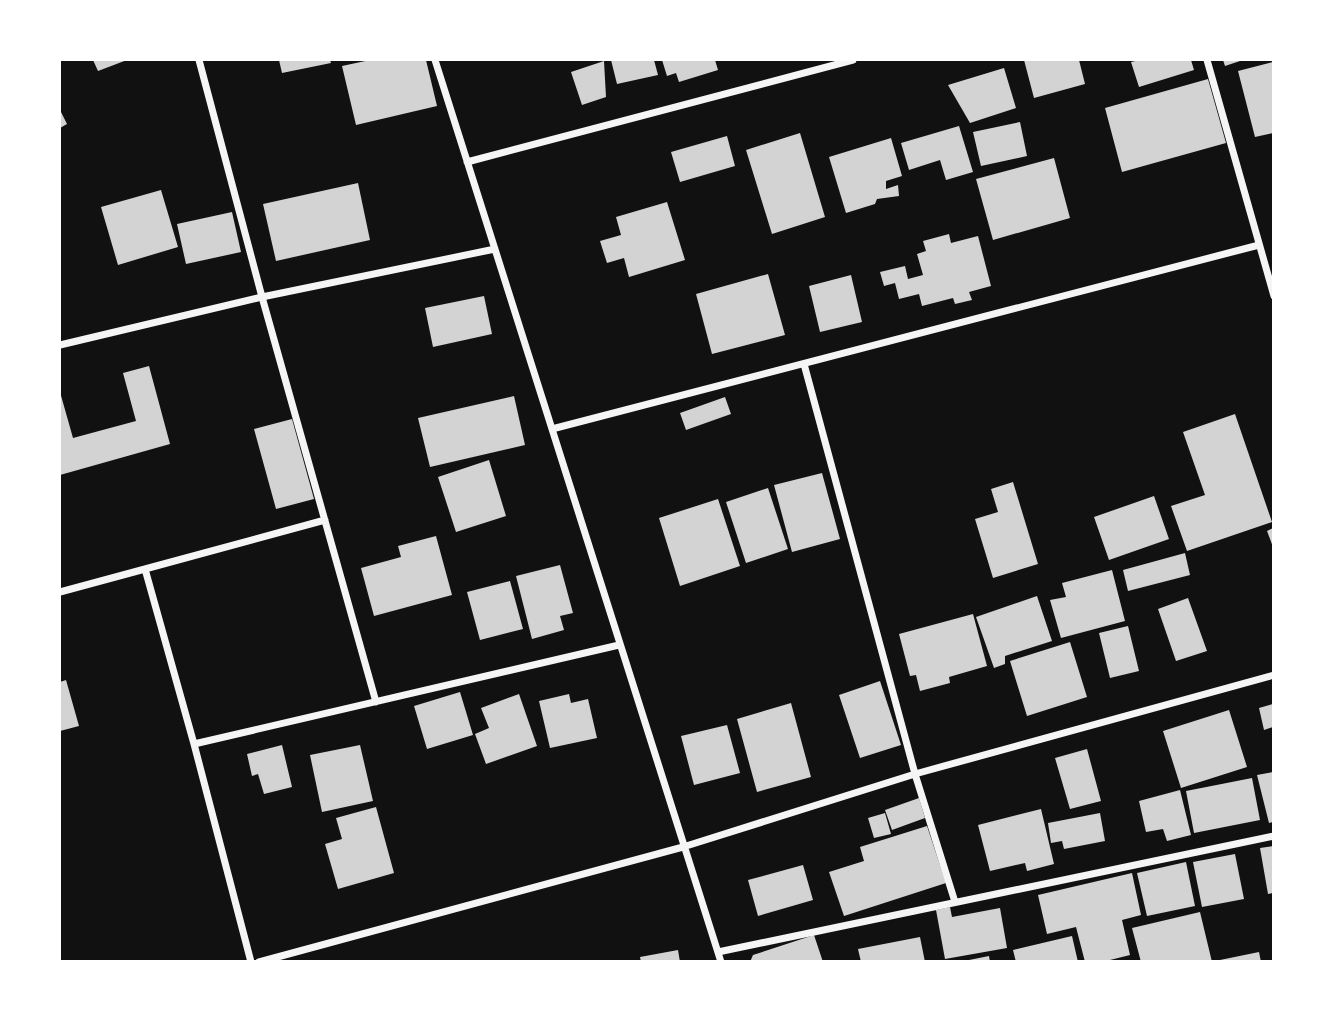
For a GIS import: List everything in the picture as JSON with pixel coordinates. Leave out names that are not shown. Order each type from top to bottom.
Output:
[{"type":"street","points":[[199,60],[376,702]]},
{"type":"street","points":[[435,60],[721,961]]},
{"type":"street","points":[[467,162],[853,60]]},
{"type":"street","points":[[1208,60],[1273,296]]},
{"type":"street","points":[[552,429],[1259,245]]},
{"type":"street","points":[[60,345],[262,296],[495,249]]},
{"type":"street","points":[[804,364],[915,774],[955,902]]},
{"type":"street","points":[[60,593],[325,520]]},
{"type":"street","points":[[145,569],[251,961]]},
{"type":"street","points":[[194,744],[619,645]]},
{"type":"street","points":[[259,961],[683,847],[915,774],[1273,675]]},
{"type":"street","points":[[718,952],[1273,836]]},
{"type":"building","points":[[93,60],[127,60],[98,71]]},
{"type":"building","points":[[279,60],[330,60],[331,63],[282,73]]},
{"type":"building","points":[[370,60],[426,60],[437,106],[356,125],[342,66]]},
{"type":"building","points":[[611,60],[654,60],[658,75],[617,84]]},
{"type":"building","points":[[662,60],[715,60],[718,70],[679,82],[676,73],[667,76]]},
{"type":"building","points":[[1024,60],[1079,60],[1085,84],[1034,98]]},
{"type":"building","points":[[1191,60],[1194,70],[1139,87],[1131,62]]},
{"type":"building","points":[[1223,60],[1243,60],[1225,66]]},
{"type":"building","points":[[604,61],[606,97],[582,105],[571,72]]},
{"type":"building","points":[[1273,62],[1273,133],[1255,137],[1238,71]]},
{"type":"building","points":[[1004,68],[1016,108],[970,123],[948,85]]},
{"type":"building","points":[[1208,79],[1226,143],[1122,172],[1105,108]]},
{"type":"building","points":[[60,110],[67,124],[60,128]]},
{"type":"building","points":[[1020,122],[1027,156],[981,166],[973,132]]},
{"type":"building","points":[[959,126],[973,172],[946,180],[940,160],[909,170],[901,143]]},
{"type":"building","points":[[800,133],[825,217],[772,234],[746,150]]},
{"type":"building","points":[[727,136],[735,166],[680,182],[671,152]]},
{"type":"building","points":[[891,138],[902,176],[886,181],[886,189],[898,185],[899,196],[877,199],[875,204],[846,213],[829,157]]},
{"type":"building","points":[[1054,158],[1070,218],[993,240],[976,179]]},
{"type":"building","points":[[358,183],[370,240],[276,261],[263,204]]},
{"type":"building","points":[[161,190],[178,247],[118,265],[101,207]]},
{"type":"building","points":[[667,202],[685,260],[629,277],[624,258],[607,263],[600,241],[621,235],[616,217]]},
{"type":"building","points":[[232,212],[241,252],[186,264],[177,224]]},
{"type":"building","points":[[949,234],[951,243],[978,236],[991,286],[969,292],[972,300],[955,304],[953,298],[922,306],[919,294],[899,299],[895,283],[884,286],[880,272],[905,266],[908,279],[923,275],[917,254],[926,251],[923,241]]},
{"type":"building","points":[[768,274],[785,335],[712,354],[696,294]]},
{"type":"building","points":[[851,275],[862,322],[820,332],[809,286]]},
{"type":"building","points":[[484,296],[492,334],[433,347],[425,308]]},
{"type":"building","points":[[149,366],[170,444],[60,475],[60,392],[73,438],[136,421],[123,373]]},
{"type":"building","points":[[514,396],[525,445],[430,467],[418,418]]},
{"type":"building","points":[[725,397],[731,414],[686,430],[680,413]]},
{"type":"building","points":[[1235,414],[1272,522],[1187,551],[1171,506],[1205,495],[1183,432]]},
{"type":"building","points":[[292,419],[314,499],[276,509],[254,429]]},
{"type":"building","points":[[489,460],[506,516],[456,532],[438,477]]},
{"type":"building","points":[[822,473],[840,539],[792,552],[774,485]]},
{"type":"building","points":[[1013,482],[1038,564],[993,578],[975,519],[998,512],[991,489]]},
{"type":"building","points":[[768,488],[788,549],[746,563],[726,502]]},
{"type":"building","points":[[1154,496],[1169,539],[1109,560],[1094,517]]},
{"type":"building","points":[[718,499],[740,566],[680,586],[659,518]]},
{"type":"building","points":[[1273,528],[1273,547],[1267,531]]},
{"type":"building","points":[[436,536],[452,595],[374,616],[361,568],[401,557],[398,546]]},
{"type":"building","points":[[1185,553],[1190,575],[1128,591],[1123,570]]},
{"type":"building","points":[[560,565],[573,613],[560,616],[564,630],[532,639],[516,576]]},
{"type":"building","points":[[1112,570],[1125,621],[1061,638],[1050,600],[1066,597],[1062,583]]},
{"type":"building","points":[[510,581],[523,629],[480,640],[467,592]]},
{"type":"building","points":[[1037,596],[1052,641],[1005,656],[1005,664],[994,668],[976,617]]},
{"type":"building","points":[[1188,598],[1207,651],[1176,661],[1158,609]]},
{"type":"building","points":[[973,614],[987,666],[949,677],[950,683],[920,691],[916,675],[910,676],[899,634]]},
{"type":"building","points":[[1128,626],[1139,671],[1110,678],[1099,633]]},
{"type":"building","points":[[1070,642],[1087,697],[1027,716],[1010,661]]},
{"type":"building","points":[[66,680],[79,726],[60,731],[60,682]]},
{"type":"building","points":[[880,681],[901,745],[860,758],[839,695]]},
{"type":"building","points":[[460,692],[473,735],[427,749],[414,706]]},
{"type":"building","points":[[519,694],[537,746],[486,764],[475,734],[489,728],[481,708]]},
{"type":"building","points":[[569,694],[571,703],[588,699],[597,738],[550,748],[539,701]]},
{"type":"building","points":[[791,703],[811,777],[757,792],[737,719]]},
{"type":"building","points":[[1273,704],[1273,727],[1264,730],[1259,708]]},
{"type":"building","points":[[1229,710],[1247,767],[1181,788],[1163,731]]},
{"type":"building","points":[[727,725],[740,773],[694,785],[681,736]]},
{"type":"building","points":[[282,745],[292,787],[264,794],[258,774],[252,776],[247,754]]},
{"type":"building","points":[[360,745],[373,801],[322,812],[310,755]]},
{"type":"building","points":[[1087,749],[1101,801],[1070,809],[1055,758]]},
{"type":"building","points":[[1273,772],[1273,822],[1269,823],[1257,775]]},
{"type":"building","points":[[1252,778],[1260,820],[1194,833],[1186,791]]},
{"type":"building","points":[[1180,790],[1191,835],[1167,841],[1163,829],[1146,832],[1139,801]]},
{"type":"building","points":[[919,798],[925,818],[892,830],[885,810]]},
{"type":"building","points":[[376,807],[394,873],[338,889],[325,844],[342,839],[336,818]]},
{"type":"building","points":[[1041,809],[1054,864],[1027,871],[1025,863],[990,871],[978,825]]},
{"type":"building","points":[[885,813],[891,834],[874,838],[868,818]]},
{"type":"building","points":[[1100,813],[1105,841],[1064,849],[1062,841],[1051,843],[1048,823]]},
{"type":"building","points":[[927,826],[946,883],[844,916],[829,872],[864,861],[860,847]]},
{"type":"building","points":[[1273,846],[1273,893],[1268,894],[1260,848]]},
{"type":"building","points":[[1235,854],[1244,899],[1202,907],[1193,862]]},
{"type":"building","points":[[1186,862],[1195,906],[1147,916],[1137,873]]},
{"type":"building","points":[[803,865],[813,900],[758,916],[748,880]]},
{"type":"building","points":[[1132,873],[1141,915],[1122,920],[1130,955],[1102,962],[1085,962],[1076,927],[1047,934],[1038,895]]},
{"type":"building","points":[[950,907],[952,917],[1000,908],[1007,948],[945,959],[936,910]]},
{"type":"building","points":[[1200,912],[1212,962],[1141,962],[1132,928]]},
{"type":"building","points":[[814,935],[823,962],[750,962],[753,955]]},
{"type":"building","points":[[1072,936],[1078,962],[1016,962],[1013,950]]},
{"type":"building","points":[[920,937],[925,962],[861,962],[858,949]]},
{"type":"building","points":[[678,950],[680,962],[641,962],[640,957]]},
{"type":"building","points":[[1259,952],[1261,962],[1220,960]]},
{"type":"building","points":[[989,956],[990,962],[969,962],[969,960]]}]
